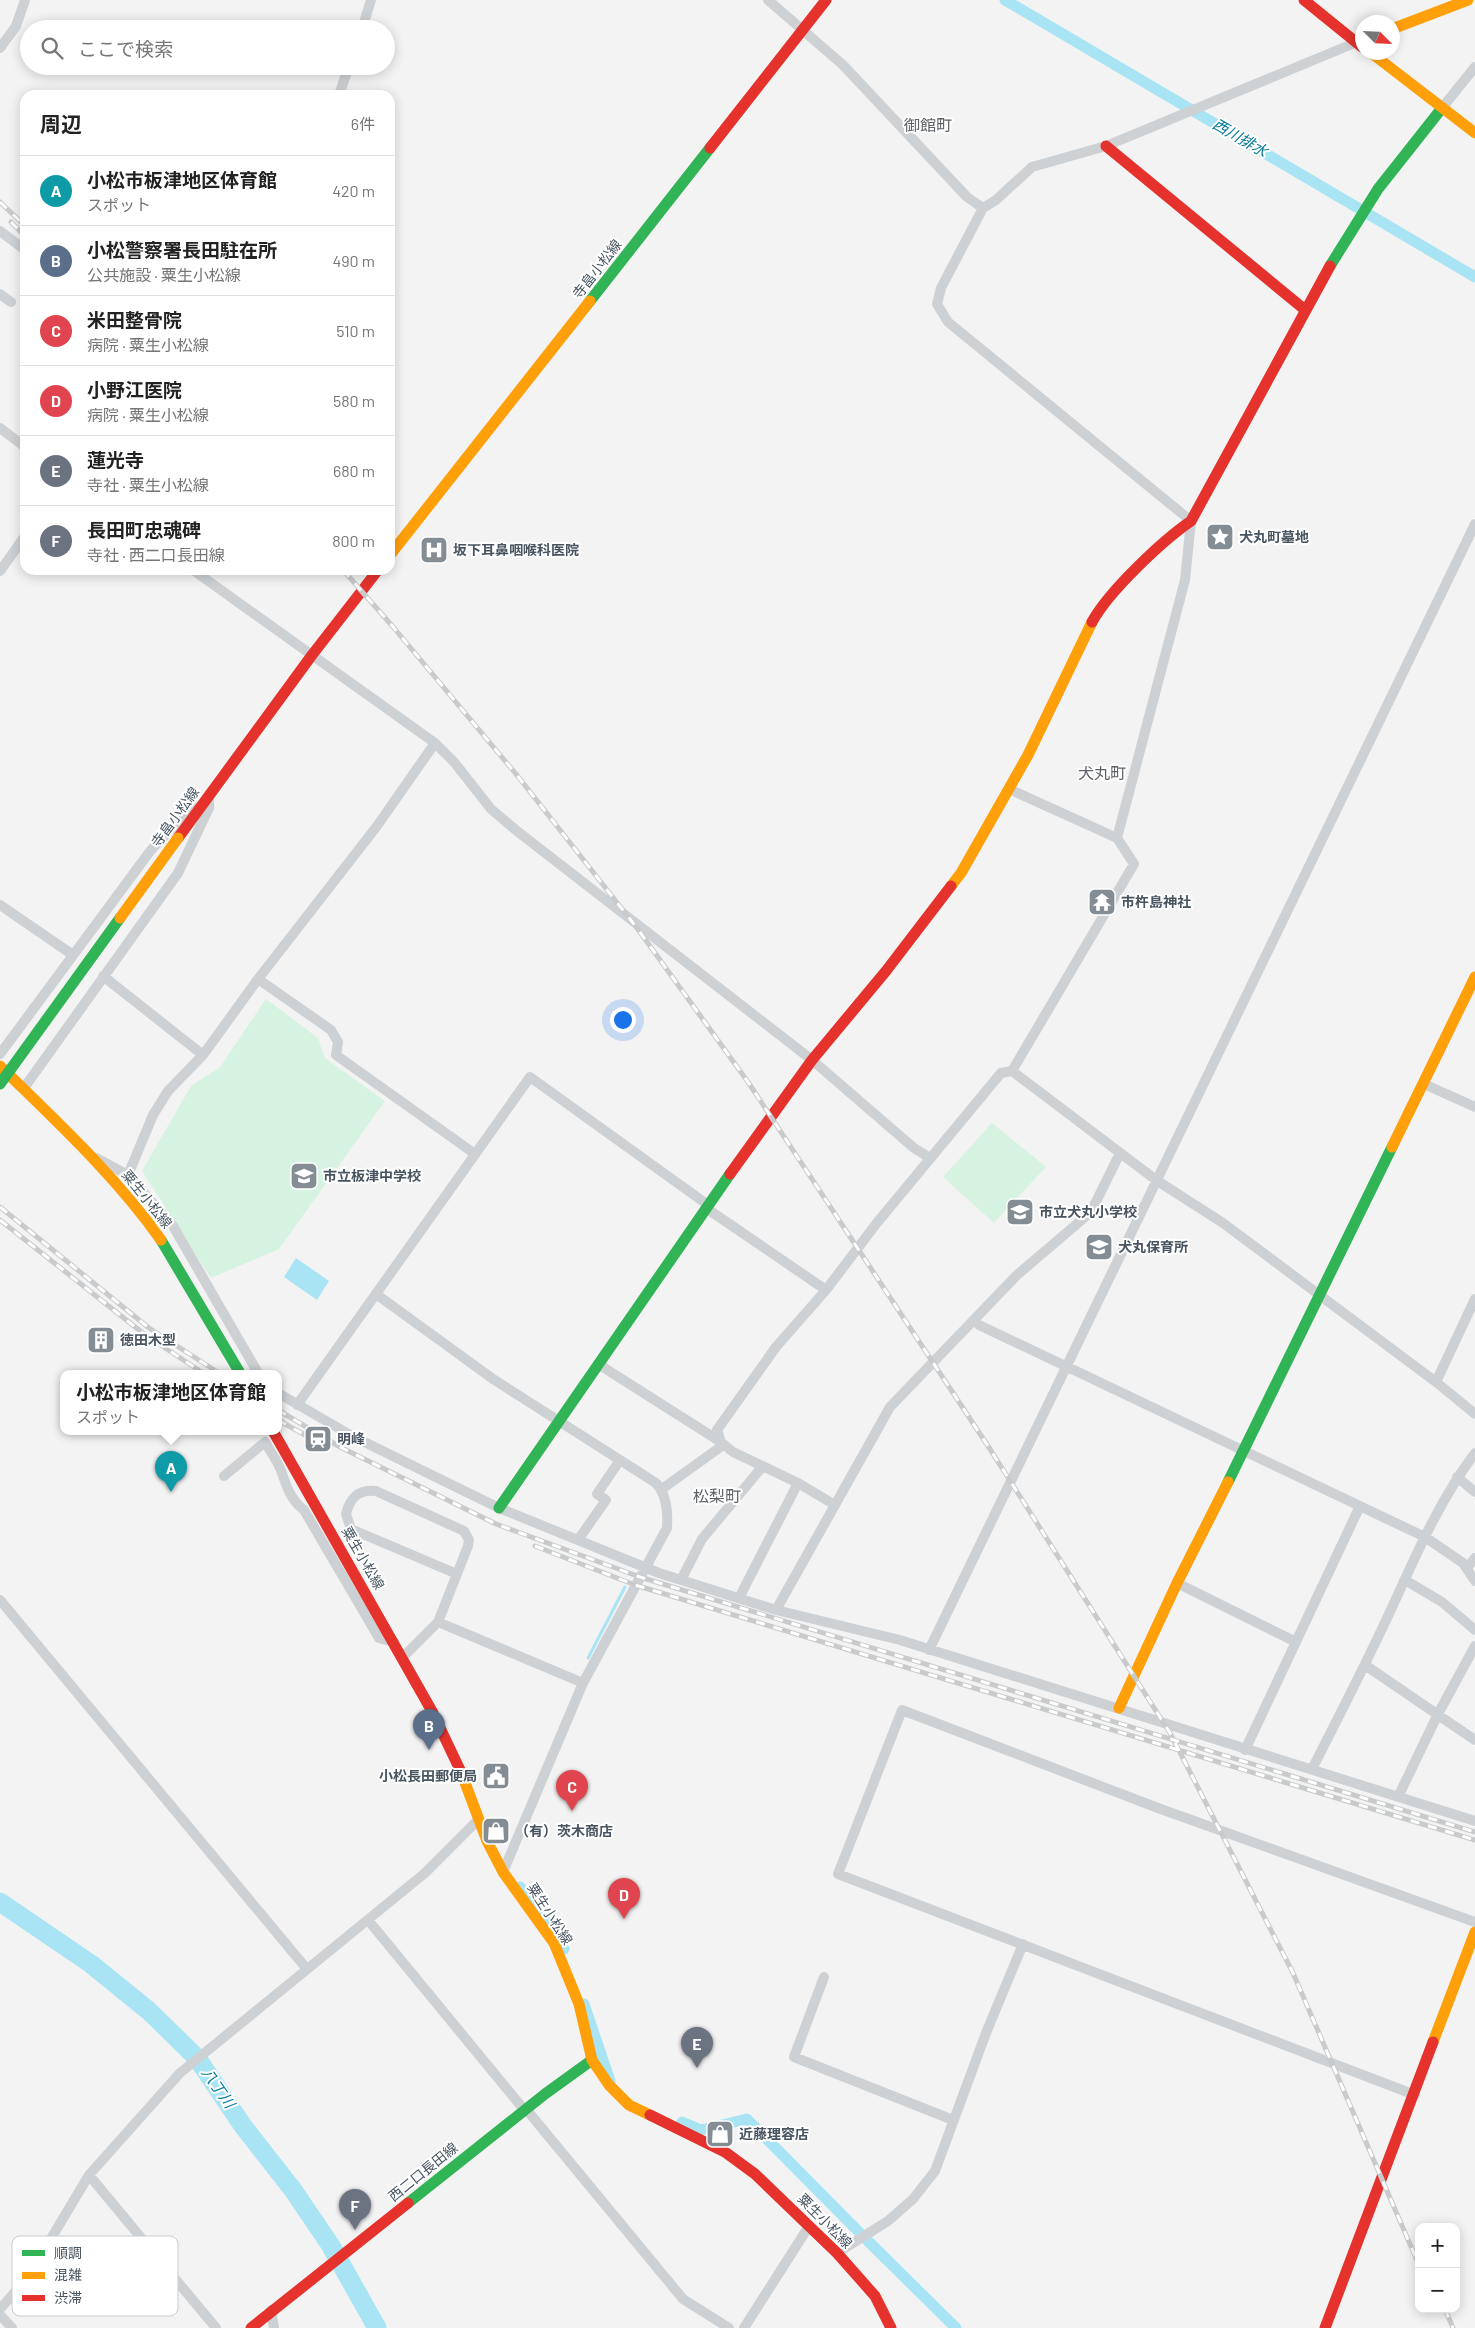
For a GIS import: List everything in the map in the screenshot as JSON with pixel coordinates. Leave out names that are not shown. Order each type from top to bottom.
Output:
[{"type":"main road","name":"寺畠小松線","points":[[395,549],[660,214],[826,0]]},
{"type":"main road","points":[[1304,0],[1355,38]]},
{"type":"main road","points":[[1400,26],[1468,0]]},
{"type":"main road","points":[[1380,60],[1475,133]]},
{"type":"main road","points":[[499,1508],[707,1206],[812,1060],[886,971],[961,873],[1028,755],[1077,650],[1101,606],[1172,534],[1191,521],[1195,510],[1304,309],[1337,253],[1378,189],[1442,108]]},
{"type":"main road","points":[[1106,146],[1304,309]]},
{"type":"main road","name":"寺畠小松線","points":[[0,1084],[312,655],[374,575]]},
{"type":"main road","points":[[1119,1708],[1177,1583],[1245,1450],[1318,1296],[1475,977]]},
{"type":"main road","name":"粟生小松線","points":[[0,1066],[90,1155],[144,1216],[163,1243],[238,1370]]},
{"type":"main road","name":"粟生小松線","points":[[275,1435],[394,1642],[458,1764],[487,1841],[503,1872],[554,1943],[579,2004],[592,2060],[609,2085],[628,2105],[692,2134],[725,2152],[755,2174],[836,2253],[875,2296],[892,2328]]},
{"type":"main road","points":[[1325,2328],[1415,2095],[1475,1932]]},
{"type":"main road","name":"西二口長田線","points":[[251,2328],[271,2310],[526,2109],[592,2060]]},
{"type":"street","points":[[0,48],[16,26],[25,0]]},
{"type":"street","points":[[365,20],[372,0]]},
{"type":"street","points":[[768,0],[843,65],[967,197],[983,208]]},
{"type":"street","points":[[1117,838],[1185,580],[1191,521],[948,322],[937,304],[941,288],[983,208],[996,200],[1032,167],[1106,146],[1355,45]]},
{"type":"street","points":[[1442,108],[1475,67]]},
{"type":"street","points":[[341,90],[346,75]]},
{"type":"street","points":[[0,231],[20,246]]},
{"type":"street","points":[[0,294],[10,302]]},
{"type":"street","points":[[0,428],[20,443]]},
{"type":"street","points":[[929,1650],[1475,524]]},
{"type":"street","points":[[0,571],[20,543]]},
{"type":"street","points":[[200,575],[436,743],[454,762],[491,809],[517,831],[812,1060],[914,1148],[930,1158]]},
{"type":"street","points":[[128,1175],[153,1115],[168,1091],[203,1055],[258,979],[377,826],[436,743]]},
{"type":"street","points":[[1009,790],[1117,838],[1134,864],[1012,1071]]},
{"type":"street","points":[[0,1054],[151,850],[201,799],[210,795],[209,808],[178,873],[24,1088]]},
{"type":"street","points":[[0,905],[73,955]]},
{"type":"street","points":[[104,976],[203,1055]]},
{"type":"street","points":[[258,979],[331,1030],[338,1042],[336,1055],[475,1154]]},
{"type":"street","points":[[662,1489],[719,1448],[721,1442],[717,1430],[776,1347],[826,1290],[930,1158],[1001,1073],[1012,1071],[1156,1180],[1224,1223],[1318,1296],[1436,1382],[1475,1414]]},
{"type":"street","points":[[297,1405],[530,1077],[826,1290]]},
{"type":"street","points":[[1424,1084],[1475,1107]]},
{"type":"street","points":[[776,1610],[890,1407],[1017,1275],[1091,1212],[1120,1153]]},
{"type":"street","points":[[90,1155],[128,1175],[173,1226],[256,1370]]},
{"type":"street","points":[[376,1294],[493,1379],[662,1489],[668,1512],[667,1528],[583,1683],[503,1872]]},
{"type":"street","points":[[1436,1382],[1475,1299]]},
{"type":"street","points":[[979,1325],[1065,1368],[1245,1450],[1425,1537],[1463,1563],[1475,1581]]},
{"type":"street","points":[[598,1364],[721,1442],[732,1452],[798,1483],[835,1505]]},
{"type":"street","points":[[282,1396],[352,1436],[499,1508],[681,1580],[776,1610],[900,1640],[1475,1821]]},
{"type":"street","points":[[224,1476],[265,1442],[295,1503],[304,1510],[379,1638],[394,1642]]},
{"type":"street","points":[[1312,1769],[1365,1664],[1425,1537],[1457,1478],[1475,1453]]},
{"type":"street","points":[[578,1540],[606,1500],[597,1494],[620,1460]]},
{"type":"street","points":[[681,1580],[702,1539],[763,1466]]},
{"type":"street","points":[[1457,1478],[1475,1492]]},
{"type":"street","points":[[739,1598],[798,1483]]},
{"type":"street","points":[[402,1657],[438,1622],[457,1574],[468,1546],[468,1540],[464,1531],[376,1491],[360,1492],[353,1497],[346,1514],[351,1529],[457,1574]]},
{"type":"street","points":[[1245,1750],[1360,1506]]},
{"type":"street","points":[[1467,1568],[1475,1558]]},
{"type":"street","points":[[1405,1580],[1442,1602],[1475,1630]]},
{"type":"street","points":[[1177,1583],[1296,1642]]},
{"type":"street","points":[[0,1600],[306,1968]]},
{"type":"street","points":[[438,1622],[583,1683]]},
{"type":"street","points":[[1398,1797],[1438,1714],[1475,1646]]},
{"type":"street","points":[[1365,1664],[1475,1740]]},
{"type":"street","points":[[1415,2095],[838,1874],[902,1710],[1158,1808],[1475,1922]]},
{"type":"street","points":[[53,2236],[89,2175],[180,2073],[306,1968],[425,1873],[479,1819]]},
{"type":"street","points":[[368,1920],[684,2300],[729,2328]]},
{"type":"street","points":[[836,2253],[888,2222],[913,2199],[935,2171],[953,2120],[1023,1944]]},
{"type":"street","points":[[824,1977],[794,2057],[953,2120]]},
{"type":"street","points":[[89,2175],[140,2236]]},
{"type":"street","points":[[744,2328],[809,2226]]},
{"type":"street","points":[[178,2282],[216,2328]]},
{"type":"street","points":[[0,2309],[12,2295]]},
{"type":"street","points":[[271,2310],[274,2328]]},
{"type":"street","points":[[0,2315],[12,2328]]},
{"type":"green space","points":[[266,999],[318,1038],[325,1058],[385,1101],[279,1249],[211,1278],[142,1171],[191,1086],[220,1067]]},
{"type":"green space","points":[[992,1123],[1046,1167],[994,1223],[943,1177]]},
{"type":"water","points":[[296,1258],[329,1281],[317,1300],[284,1277]]},
{"type":"waterway","name":"西川排水","points":[[1005,0],[1475,277]]},
{"type":"waterway","points":[[588,1658],[625,1587]]},
{"type":"waterway","points":[[520,1887],[548,1918],[564,1949]]},
{"type":"waterway","name":"八丁川","points":[[0,1902],[91,1964],[149,2011],[197,2058],[243,2126],[293,2190],[331,2246],[377,2328]]},
{"type":"waterway","points":[[584,2004],[610,2081]]},
{"type":"waterway","points":[[682,2122],[701,2130],[747,2119],[860,2233]]},
{"type":"waterway","points":[[867,2240],[956,2328]]},
{"type":"railway","points":[[0,202],[20,221]]},
{"type":"railway","points":[[11,222],[20,231]]},
{"type":"railway","points":[[347,575],[516,774],[637,928],[748,1082],[988,1446],[1170,1733],[1293,1973],[1415,2256]]},
{"type":"railway","points":[[0,1207],[149,1328],[214,1370]]},
{"type":"railway","points":[[0,1220],[144,1334],[198,1370]]},
{"type":"railway","points":[[282,1412],[340,1447],[496,1524],[640,1577],[1475,1832]]},
{"type":"railway","points":[[282,1422],[314,1440]]},
{"type":"railway","points":[[535,1546],[635,1585],[1475,1840]]},
{"type":"railway","points":[[1447,2313],[1453,2328]]},
{"type":"traffic: fast","points":[[1330,266],[1378,189],[1442,108]]},
{"type":"traffic: fast","points":[[590,301],[710,148]]},
{"type":"traffic: fast","points":[[0,1084],[120,918]]},
{"type":"traffic: fast","points":[[1228,1482],[1392,1147]]},
{"type":"traffic: fast","points":[[499,1508],[730,1174]]},
{"type":"traffic: fast","points":[[161,1240],[238,1370]]},
{"type":"traffic: fast","points":[[408,2203],[545,2094],[592,2060]]},
{"type":"traffic: slow","points":[[1400,26],[1468,0]]},
{"type":"traffic: slow","points":[[1380,60],[1475,133]]},
{"type":"traffic: slow","points":[[395,549],[590,301]]},
{"type":"traffic: slow","points":[[951,886],[961,873],[1028,755],[1092,622]]},
{"type":"traffic: slow","points":[[120,918],[178,838]]},
{"type":"traffic: slow","points":[[1392,1147],[1475,977]]},
{"type":"traffic: slow","points":[[0,1066],[105,1171],[161,1240]]},
{"type":"traffic: slow","points":[[1119,1708],[1177,1583],[1228,1482]]},
{"type":"traffic: slow","points":[[461,1772],[487,1841],[503,1872],[554,1943],[579,2004],[592,2060],[609,2085],[629,2105],[650,2115]]},
{"type":"traffic: slow","points":[[1433,2042],[1475,1932]]},
{"type":"traffic: jam","points":[[710,148],[826,0]]},
{"type":"traffic: jam","points":[[1304,0],[1355,41]]},
{"type":"traffic: jam","points":[[1106,146],[1304,309]]},
{"type":"traffic: jam","points":[[1092,622],[1111,596],[1137,567],[1191,521],[1330,266]]},
{"type":"traffic: jam","points":[[178,838],[312,655],[374,575]]},
{"type":"traffic: jam","points":[[730,1174],[812,1060],[886,971],[951,886]]},
{"type":"traffic: jam","points":[[275,1435],[433,1713],[461,1772]]},
{"type":"traffic: jam","points":[[1325,2328],[1433,2042]]},
{"type":"traffic: jam","points":[[650,2115],[725,2152],[755,2174],[837,2253],[875,2296],[891,2328]]},
{"type":"traffic: jam","points":[[251,2328],[408,2203]]},
{"type":"place","name":"犬丸町墓地","points":[[1220,537]]},
{"type":"place","name":"坂下耳鼻咽喉科医院","points":[[434,550]]},
{"type":"place","name":"市杵島神社","points":[[1102,902]]},
{"type":"place","name":"市立板津中学校","points":[[304,1176]]},
{"type":"place","name":"市立犬丸小学校","points":[[1020,1212]]},
{"type":"place","name":"犬丸保育所","points":[[1099,1247]]},
{"type":"place","name":"徳田木型","points":[[101,1340]]},
{"type":"place","name":"明峰","points":[[318,1439]]},
{"type":"place","name":"小松市板津地区体育館","points":[[171,1492]]},
{"type":"place","name":"小松警察署長田駐在所","points":[[429,1750]]},
{"type":"place","name":"小松長田郵便局","points":[[496,1776]]},
{"type":"place","name":"米田整骨院","points":[[572,1811]]},
{"type":"place","name":"（有）茨木商店","points":[[496,1831]]},
{"type":"place","name":"小野江医院","points":[[624,1919]]},
{"type":"place","name":"蓮光寺","points":[[697,2068]]},
{"type":"place","name":"近藤理容店","points":[[720,2134]]},
{"type":"place","name":"長田町忠魂碑","points":[[355,2230]]},
{"type":"district","name":"御館町","points":[[928,125]]},
{"type":"district","name":"犬丸町","points":[[1102,773]]},
{"type":"district","name":"松梨町","points":[[717,1496]]}]
